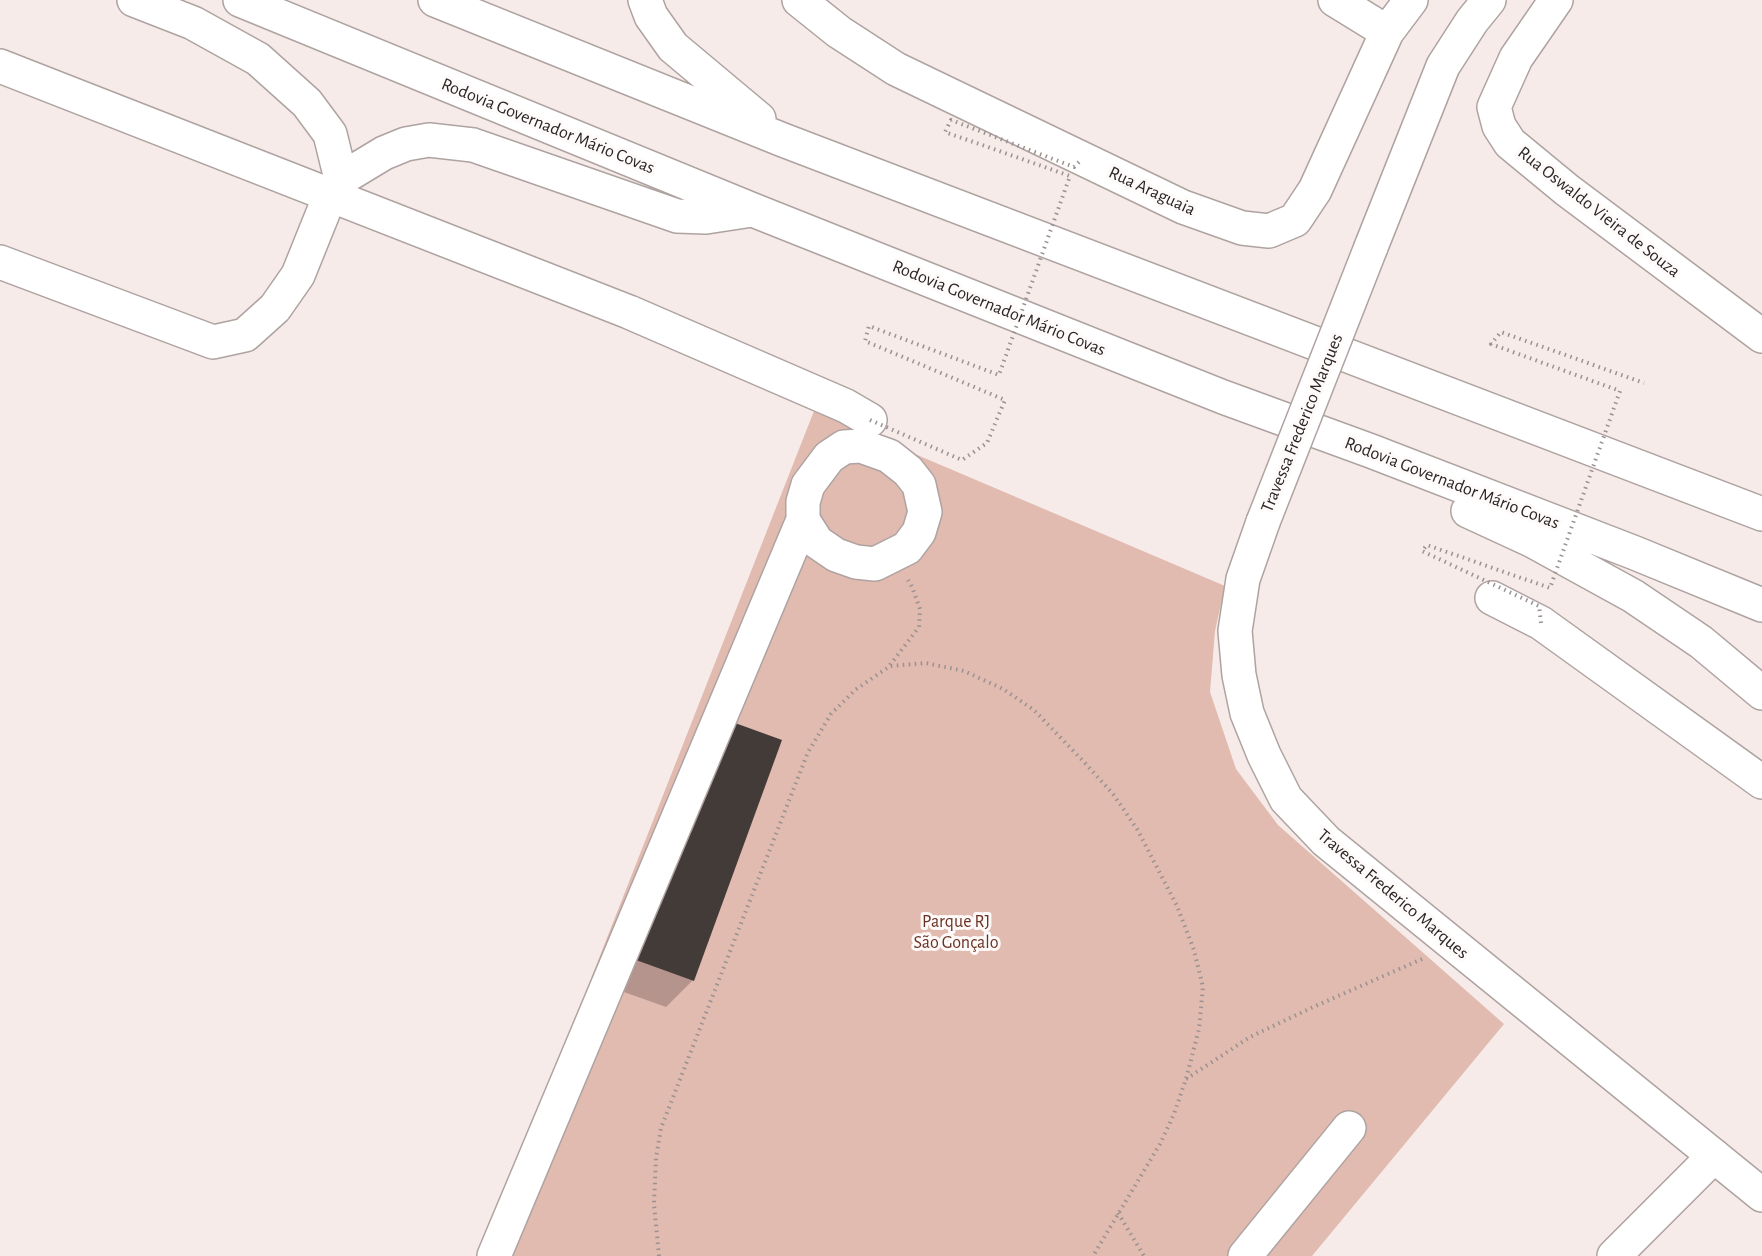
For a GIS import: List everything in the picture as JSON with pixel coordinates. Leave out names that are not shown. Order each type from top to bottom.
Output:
[{"type":"main road","points":[[134,0],[193,23],[258,58],[308,103],[330,134],[337,187]]},
{"type":"main road","name":"Rodovia Governador Mário Covas","points":[[240,0],[753,210],[1222,397],[1371,451],[1635,553],[1762,606]]},
{"type":"main road","points":[[435,0],[783,140],[1762,514]]},
{"type":"main road","points":[[645,0],[651,16],[672,47],[783,140]]},
{"type":"main road","name":"Rua Araguaia","points":[[799,0],[839,32],[896,69],[1183,207],[1242,228],[1269,231],[1295,220],[1315,190],[1387,32],[1411,0]]},
{"type":"main road","points":[[1335,0],[1387,32]]},
{"type":"main road","name":"Travessa Frederico Marques","points":[[1489,0],[1472,21],[1443,66],[1242,579],[1235,631],[1239,675],[1247,713],[1286,800],[1326,841],[1762,1195]]},
{"type":"main road","name":"Rua Oswaldo Vieira de Souza","points":[[1556,0],[1516,58],[1494,106],[1499,126],[1510,143],[1567,190],[1762,336]]},
{"type":"main road","points":[[0,66],[337,187],[858,413],[808,485],[803,502],[803,520],[494,1256]]},
{"type":"main road","points":[[0,262],[213,342],[246,335],[275,308],[298,275],[324,208],[337,187],[384,153],[406,144],[429,140],[473,145],[677,216],[706,217],[753,210]]},
{"type":"main road","points":[[803,520],[818,542],[836,555],[856,562],[875,564],[907,548],[919,532],[925,512],[919,485],[908,471],[889,456],[861,446],[844,447],[829,457]]},
{"type":"main road","points":[[1371,451],[1398,477],[1533,541],[1633,596],[1701,642],[1762,693]]},
{"type":"main road","points":[[1492,598],[1542,623],[1762,782]]},
{"type":"main road","points":[[1245,1256],[1349,1128]]},
{"type":"main road","points":[[1614,1256],[1714,1156]]},
{"type":"path","points":[[858,413],[963,460],[987,443],[1005,400],[865,341],[869,326],[999,375],[1071,176],[945,132],[951,120],[1074,167],[1083,159]]},
{"type":"path","points":[[1542,623],[1539,606],[1422,551],[1427,545],[1550,588],[1620,391],[1491,344],[1501,332],[1644,382]]},
{"type":"path","points":[[659,1256],[654,1204],[656,1158],[661,1128],[808,752],[831,714],[855,690],[890,666],[919,627],[920,609],[912,587],[891,557]]},
{"type":"path","points":[[890,666],[926,663],[964,671],[1003,689],[1034,710],[1113,794],[1137,829],[1177,906],[1194,950],[1203,987],[1199,1029],[1186,1079],[1174,1114],[1160,1144],[1093,1256]]},
{"type":"path","points":[[1186,1079],[1250,1037],[1454,945]]},
{"type":"path","points":[[1119,1213],[1144,1256]]},
{"type":"green space","name":"Parque RJ São Gonçalo","points":[[814,411],[1225,586],[1215,631],[1210,692],[1236,769],[1278,825],[1504,1024],[1312,1256],[482,1256]]},
{"type":"building","points":[[724,719],[782,740],[694,981],[636,960]]}]
